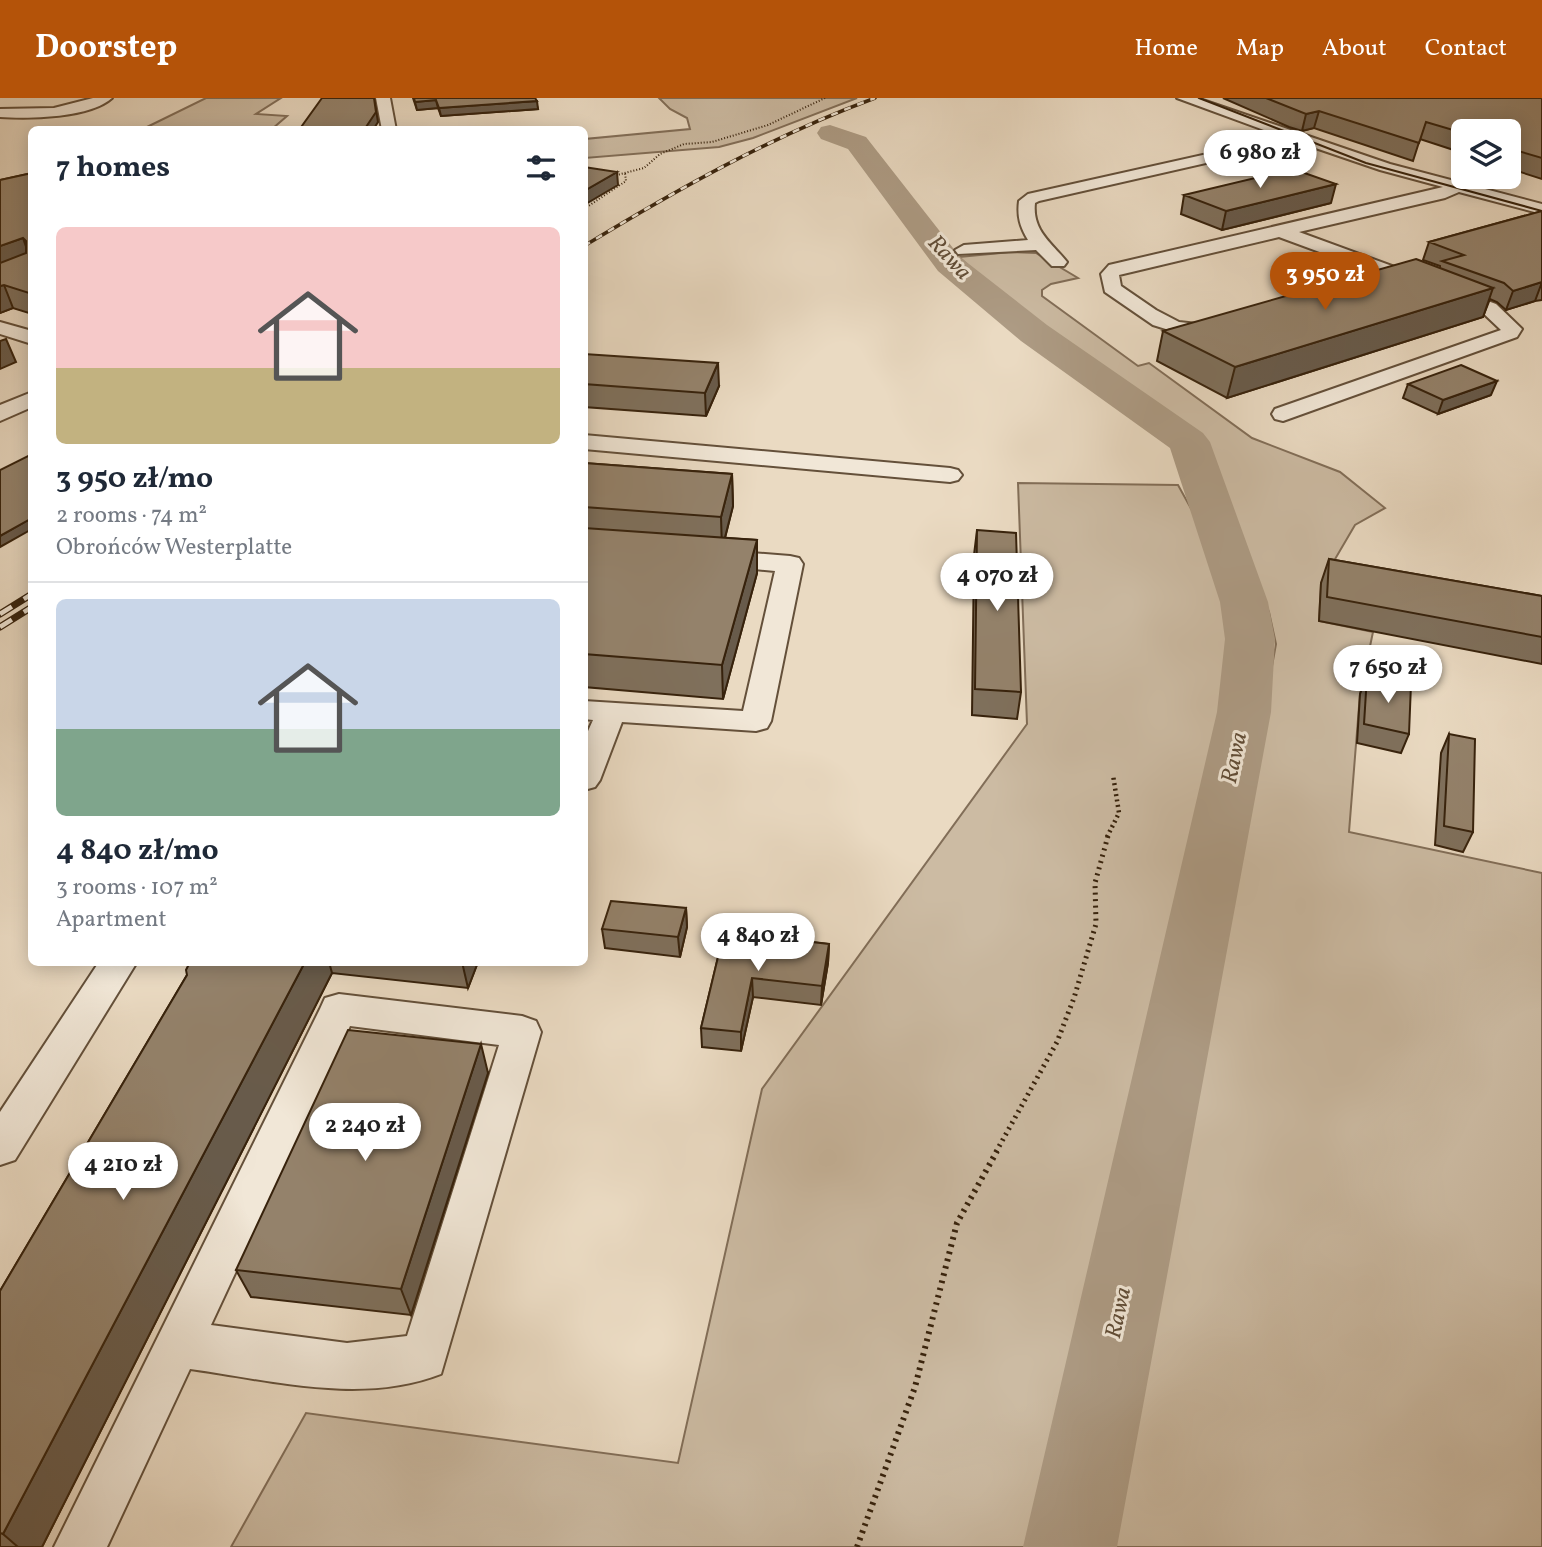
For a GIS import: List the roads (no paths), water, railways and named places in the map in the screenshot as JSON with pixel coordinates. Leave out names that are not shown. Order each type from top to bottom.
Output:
[{"type":"street","points":[[0,113],[30,114],[62,110],[87,106],[105,98]]},
{"type":"street","points":[[383,98],[388,126]]},
{"type":"street","points":[[1184,98],[1385,167],[1451,186]]},
{"type":"street","points":[[1058,262],[1039,244],[1024,211],[1027,201],[1034,197],[1297,138]]},
{"type":"street","points":[[1240,324],[1217,332],[1188,331],[1164,325],[1112,288],[1110,274],[1115,269],[1439,195],[1452,189]]},
{"type":"street","points":[[1463,189],[1542,211]]},
{"type":"street","points":[[1514,221],[1542,211]]},
{"type":"street","points":[[1283,232],[1489,308],[1512,329],[1510,333],[1497,339],[1283,414]]},
{"type":"street","points":[[964,250],[1039,244]]},
{"type":"street","points":[[1364,279],[1389,271]]},
{"type":"street","points":[[0,328],[28,337]]},
{"type":"street","points":[[0,414],[28,400]]},
{"type":"street","points":[[588,442],[950,475]]},
{"type":"street","points":[[588,760],[598,711],[756,721],[790,564],[680,556]]},
{"type":"street","points":[[0,1147],[116,966]]},
{"type":"street","points":[[80,1547],[177,1344],[339,1009],[522,1032],[424,1357],[347,1367],[177,1344]]},
{"type":"waterway","name":"Rawa","points":[[830,133],[857,143],[949,264],[1034,333],[1189,442],[1244,602],[1250,639],[1244,712],[1070,1547]]},
{"type":"tram line","points":[[1199,98],[1366,163],[1542,211]]},
{"type":"railway","points":[[588,244],[762,146],[875,98]]},
{"type":"railway","points":[[0,614],[28,596]]},
{"type":"railway","points":[[0,627],[28,610]]}]
